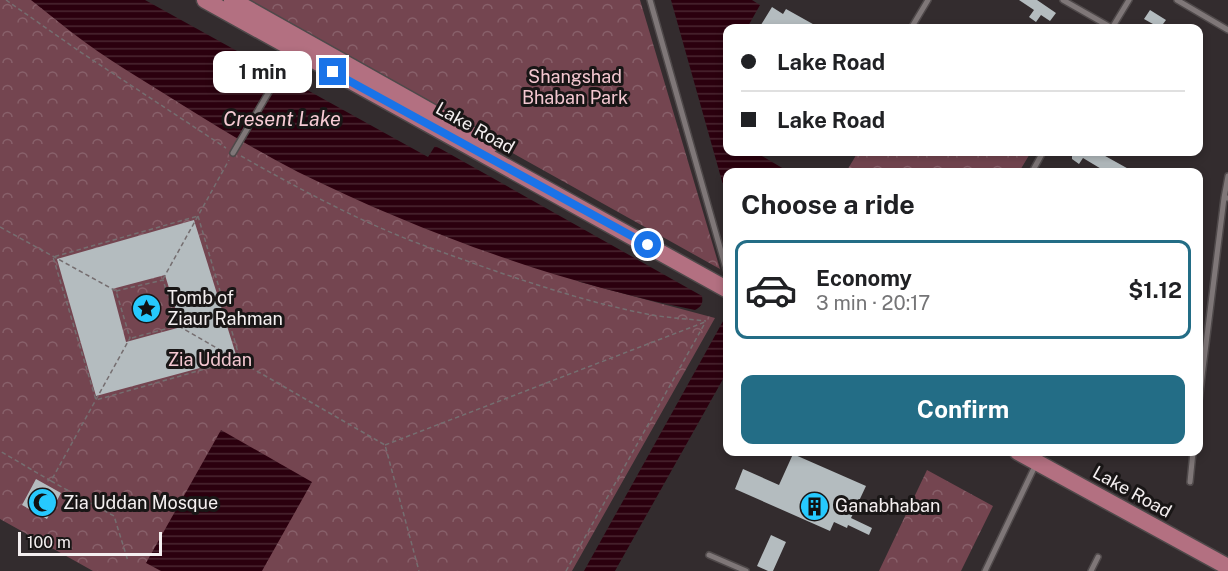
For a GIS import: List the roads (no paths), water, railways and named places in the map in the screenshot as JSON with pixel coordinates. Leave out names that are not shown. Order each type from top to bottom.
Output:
[{"type":"main road","name":"Lake Road","points":[[205,0],[723,287]]},
{"type":"main road","points":[[232,0],[723,274]]},
{"type":"main road","name":"Lake Road","points":[[1036,457],[1228,567]]},
{"type":"main road","points":[[1036,457],[1228,560]]},
{"type":"lane","points":[[650,0],[723,259]]},
{"type":"lane","points":[[914,24],[928,0]]},
{"type":"lane","points":[[1063,0],[1105,24]]},
{"type":"lane","points":[[1114,24],[1129,0]]},
{"type":"lane","points":[[1177,0],[1228,30]]},
{"type":"lane","points":[[233,153],[293,50]]},
{"type":"lane","points":[[1203,372],[1228,176]]},
{"type":"lane","points":[[1190,482],[1193,456]]},
{"type":"lane","points":[[985,571],[1036,457]]},
{"type":"lane","points":[[709,555],[746,571]]},
{"type":"lane","points":[[1091,571],[1098,557]]},
{"type":"water","name":"Cresent Lake","points":[[31,0],[145,0],[428,157],[435,146],[441,149],[702,296],[702,304],[695,310],[644,299],[542,270],[443,236],[346,195],[283,164],[198,115],[98,51]]},
{"type":"water","points":[[671,0],[752,0],[760,5],[749,24],[723,24],[723,156],[762,156],[782,168],[723,168],[723,185]]},
{"type":"water","points":[[723,321],[723,379],[615,571],[584,571]]},
{"type":"water","points":[[221,430],[312,482],[262,571],[161,571],[146,563]]},
{"type":"place","name":"Tomb of Ziaur Rahman","points":[[146,308]]},
{"type":"place","name":"Zia Uddan Mosque","points":[[42,503]]},
{"type":"place","name":"Ganabhaban","points":[[814,506]]},
{"type":"park label","name":"Shangshad Bhaban Park","points":[[575,88]]},
{"type":"park label","name":"Zia Uddan","points":[[210,360]]}]
